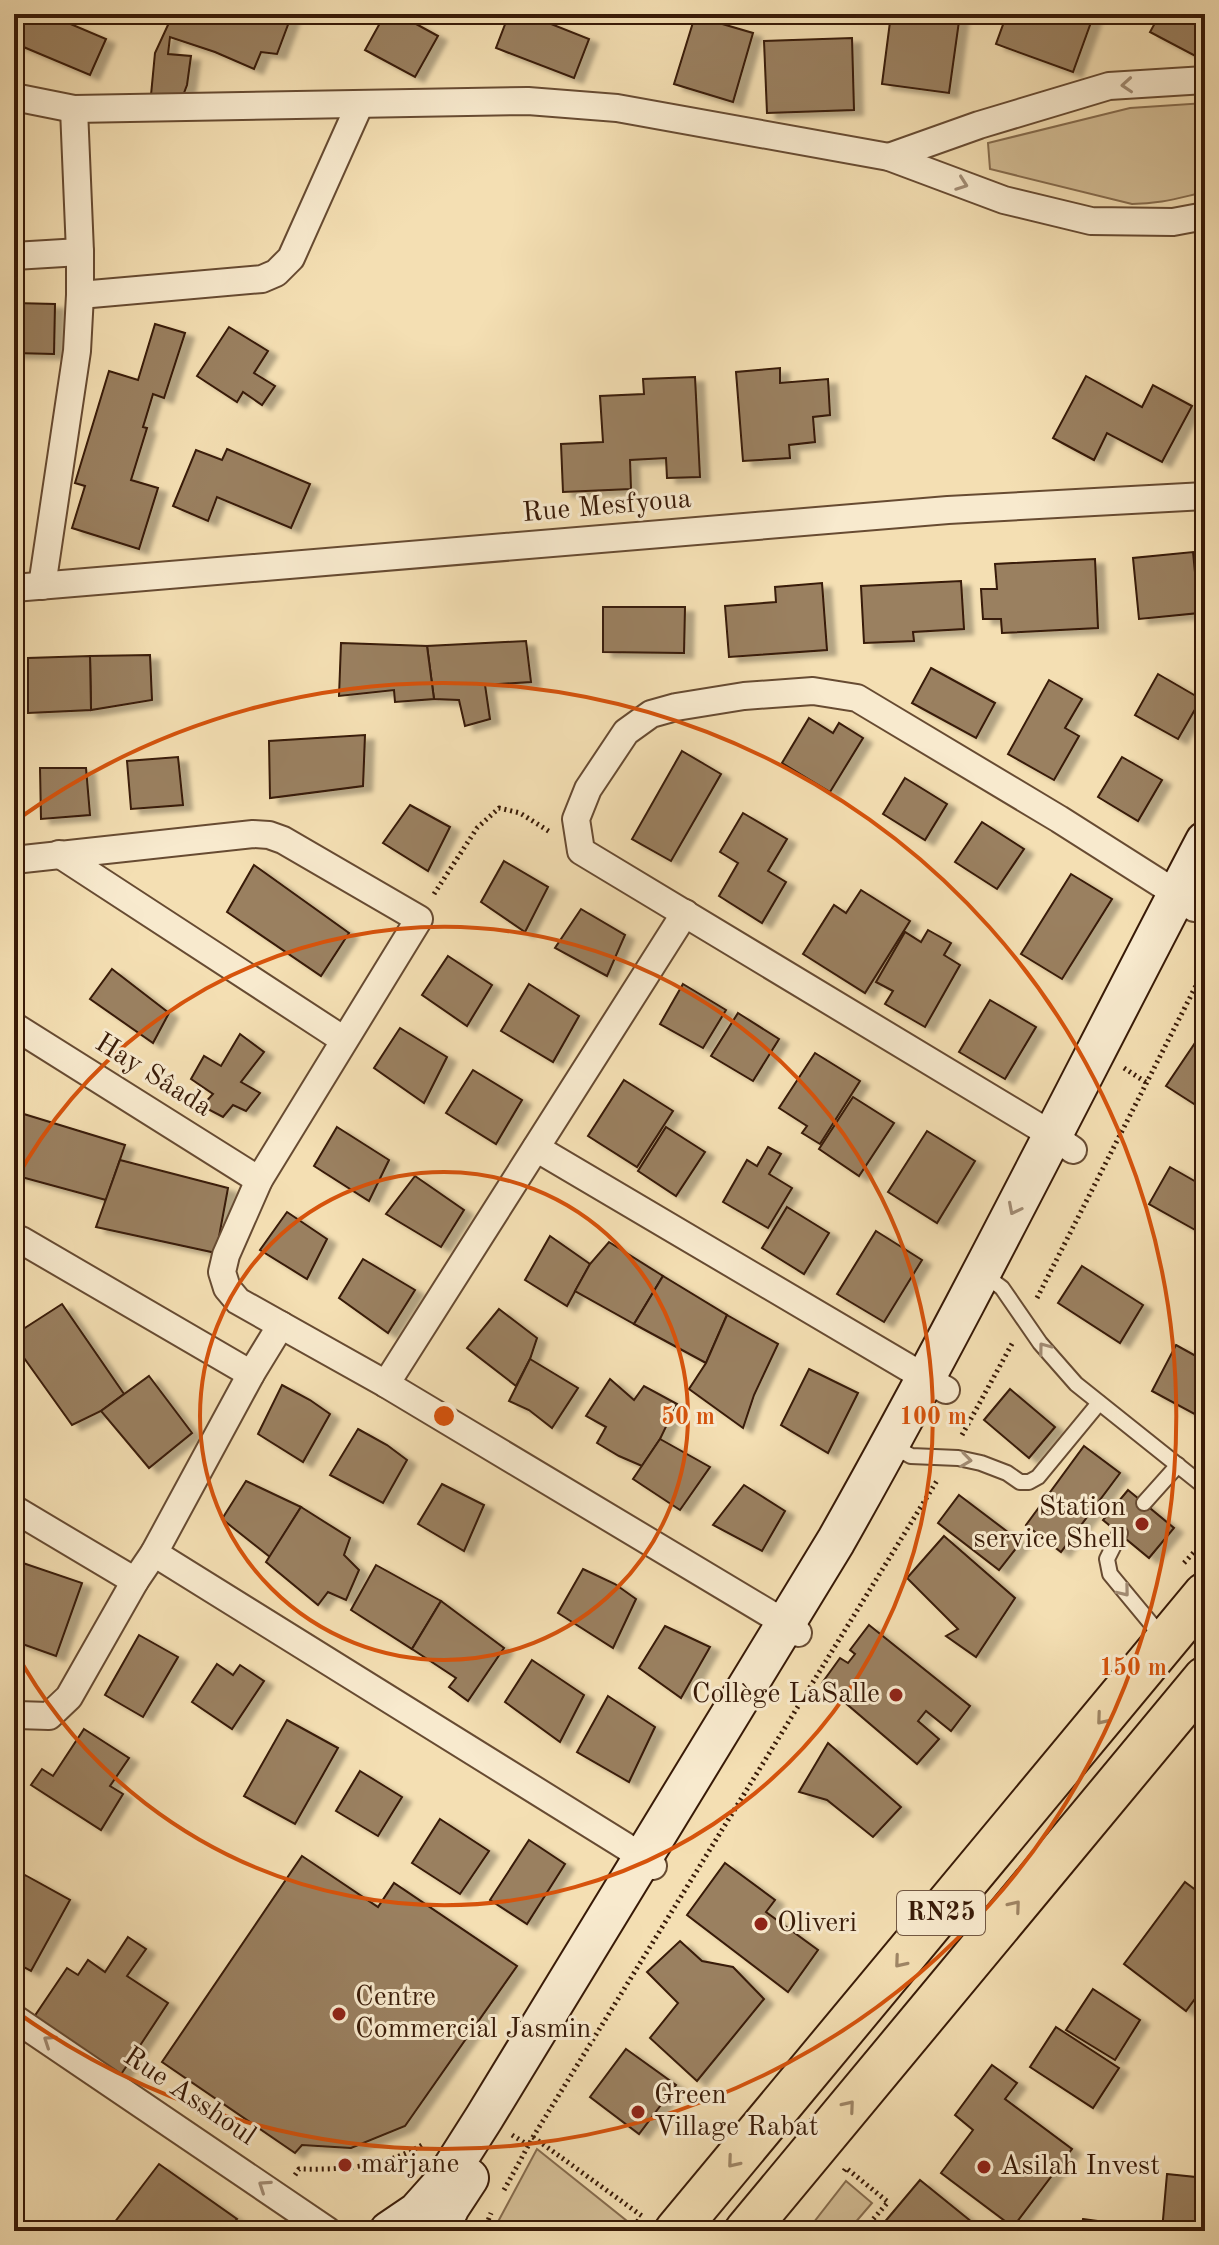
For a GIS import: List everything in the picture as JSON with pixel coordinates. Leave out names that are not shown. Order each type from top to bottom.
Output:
[{"type":"main road","points":[[439,2231],[650,1863],[900,1450],[936,1384],[1192,896],[1198,831]]},
{"type":"main road","name":"RN25","points":[[666,2224],[1205,1594]]},
{"type":"main road","name":"RN25","points":[[746,2231],[1205,1678]]},
{"type":"main road","points":[[389,2231],[417,2212],[442,2184],[650,1863]]},
{"type":"street","points":[[889,157],[979,125],[1109,86],[1205,80]]},
{"type":"street","points":[[14,97],[74,109],[528,101],[617,108],[889,157],[1004,200],[1091,221],[1173,222],[1205,216]]},
{"type":"street","points":[[80,295],[262,279],[276,273],[291,258],[360,104]]},
{"type":"street","points":[[42,586],[77,351],[80,252],[74,109]]},
{"type":"street","points":[[14,256],[80,252]]},
{"type":"street","name":"Rue Mesfyoua","points":[[14,588],[948,510],[1205,496]]},
{"type":"street","points":[[1062,1142],[581,851],[576,819],[588,789],[626,732],[651,714],[744,696],[813,691],[857,698],[1192,896]]},
{"type":"street","points":[[14,860],[253,834],[269,835],[283,840],[419,919],[259,1180],[226,1255],[222,1272],[227,1288],[238,1301],[386,1384],[793,1629]]},
{"type":"street","points":[[59,854],[344,1040]]},
{"type":"street","points":[[386,1384],[685,913]]},
{"type":"street","name":"Hay Sâada","points":[[14,1026],[259,1180]]},
{"type":"street","points":[[536,1148],[936,1384]]},
{"type":"street","points":[[16,1238],[251,1374]]},
{"type":"street","points":[[14,1713],[49,1716],[69,1697],[154,1553],[281,1325]]},
{"type":"street","points":[[14,1509],[135,1581]]},
{"type":"street","points":[[154,1553],[650,1863]]},
{"type":"street","name":"Rue Asshoul","points":[[14,2018],[328,2231]]},
{"type":"lane","points":[[992,1280],[1076,1384],[1205,1487]]},
{"type":"lane","points":[[900,1450],[981,1463],[1020,1482],[1034,1480],[1099,1403]]},
{"type":"lane","points":[[1144,1503],[1178,1465]]},
{"type":"lane","points":[[1120,1533],[1107,1559],[1110,1574],[1166,1641]]},
{"type":"path","points":[[1198,831],[1205,796]]},
{"type":"path","points":[[419,919],[477,828],[499,808],[520,813],[581,851]]},
{"type":"path","points":[[484,2231],[533,2137],[927,1499],[1025,1321],[1205,968]]},
{"type":"path","points":[[533,2137],[666,2224]]},
{"type":"path","points":[[279,2196],[299,2169],[358,2167],[400,2155],[427,2141]]},
{"type":"path","points":[[836,2181],[846,2168],[888,2202],[863,2231]]},
{"type":"path","points":[[630,2231],[666,2224]]},
{"type":"shaded area","points":[[1205,103],[1205,192],[1160,202],[1132,204],[990,169],[988,143],[1130,108]]},
{"type":"shaded area","points":[[537,2149],[627,2221],[619,2231],[493,2231]]},
{"type":"shaded area","points":[[846,2181],[872,2203],[848,2231],[807,2231]]},
{"type":"building","points":[[14,14],[47,14],[106,39],[90,75],[14,43]]},
{"type":"building","points":[[173,14],[232,14],[241,18],[242,14],[292,14],[277,54],[261,52],[254,69],[170,37],[168,54],[191,56],[182,98],[151,95],[155,53]]},
{"type":"building","points":[[385,14],[398,14],[438,36],[415,77],[365,50]]},
{"type":"building","points":[[509,14],[526,14],[589,39],[574,78],[496,48]]},
{"type":"building","points":[[891,14],[960,14],[949,93],[882,84]]},
{"type":"building","points":[[1000,14],[1094,14],[1073,72],[996,44],[1005,19],[999,17]]},
{"type":"building","points":[[1160,14],[1205,14],[1205,52],[1201,59],[1150,32]]},
{"type":"building","points":[[695,16],[753,33],[733,102],[674,84]]},
{"type":"building","points":[[852,38],[854,110],[767,113],[764,41]]},
{"type":"building","points":[[14,303],[55,304],[54,354],[14,353]]},
{"type":"building","points":[[155,324],[185,333],[164,398],[153,394],[143,427],[147,428],[131,480],[158,488],[139,549],[72,528],[85,486],[75,483],[109,371],[138,380]]},
{"type":"building","points":[[229,327],[268,351],[254,373],[275,386],[262,405],[243,392],[237,402],[197,376]]},
{"type":"building","points":[[780,368],[780,383],[828,379],[830,415],[813,417],[815,442],[789,445],[790,458],[743,461],[736,372]]},
{"type":"building","points":[[1086,376],[1142,407],[1153,385],[1192,406],[1162,462],[1107,433],[1094,460],[1053,438]]},
{"type":"building","points":[[695,377],[700,477],[667,478],[666,458],[630,460],[631,489],[563,492],[561,444],[603,442],[600,396],[644,394],[643,379]]},
{"type":"building","points":[[227,449],[310,484],[291,528],[217,497],[208,521],[173,506],[196,450],[222,460]]},
{"type":"building","points":[[1193,552],[1199,613],[1139,619],[1133,558]]},
{"type":"building","points":[[1095,559],[1098,628],[1002,633],[1001,619],[983,619],[981,589],[997,589],[995,564]]},
{"type":"building","points":[[961,581],[964,629],[913,632],[914,641],[864,643],[861,586]]},
{"type":"building","points":[[822,583],[827,650],[729,657],[725,606],[776,602],[775,587]]},
{"type":"building","points":[[603,607],[685,607],[684,653],[603,652]]},
{"type":"building","points":[[526,641],[531,682],[485,685],[490,719],[465,726],[459,700],[434,699],[427,646]]},
{"type":"building","points":[[341,643],[427,646],[434,699],[395,702],[394,690],[339,696]]},
{"type":"building","points":[[150,655],[152,700],[91,710],[90,656]]},
{"type":"building","points":[[90,656],[91,710],[28,713],[28,658]]},
{"type":"building","points":[[931,668],[995,703],[976,738],[912,703]]},
{"type":"building","points":[[1158,674],[1201,699],[1178,739],[1135,715]]},
{"type":"building","points":[[1049,680],[1082,699],[1065,728],[1079,736],[1054,780],[1008,754]]},
{"type":"building","points":[[809,718],[833,733],[839,723],[863,738],[830,792],[782,763]]},
{"type":"building","points":[[365,735],[363,786],[270,798],[269,741]]},
{"type":"building","points":[[682,751],[721,774],[671,861],[632,839]]},
{"type":"building","points":[[178,757],[183,805],[131,809],[127,761]]},
{"type":"building","points":[[1122,757],[1162,780],[1138,821],[1098,797]]},
{"type":"building","points":[[40,768],[86,768],[90,815],[41,819]]},
{"type":"building","points":[[905,778],[947,804],[925,840],[883,814]]},
{"type":"building","points":[[410,805],[450,827],[428,871],[383,843]]},
{"type":"building","points":[[743,813],[787,839],[768,871],[786,882],[762,923],[719,896],[738,863],[720,852]]},
{"type":"building","points":[[982,822],[1024,849],[997,889],[955,862]]},
{"type":"building","points":[[504,861],[548,887],[525,932],[481,902]]},
{"type":"building","points":[[254,865],[349,933],[321,976],[227,912]]},
{"type":"building","points":[[1071,874],[1112,899],[1062,979],[1021,954]]},
{"type":"building","points":[[861,890],[910,921],[865,993],[803,954],[834,905],[846,913]]},
{"type":"building","points":[[581,909],[625,935],[607,976],[555,948]]},
{"type":"building","points":[[928,930],[951,943],[944,955],[960,965],[925,1027],[885,1004],[893,991],[876,982],[905,932],[921,942]]},
{"type":"building","points":[[448,956],[492,985],[467,1026],[422,995]]},
{"type":"building","points":[[112,969],[169,1013],[153,1043],[90,999]]},
{"type":"building","points":[[529,984],[579,1016],[553,1062],[501,1031]]},
{"type":"building","points":[[683,984],[726,1010],[703,1048],[660,1024]]},
{"type":"building","points":[[990,1000],[1036,1027],[1005,1079],[959,1052]]},
{"type":"building","points":[[738,1013],[779,1039],[753,1081],[711,1056]]},
{"type":"building","points":[[400,1028],[447,1057],[424,1103],[374,1068]]},
{"type":"building","points":[[240,1034],[264,1052],[241,1082],[260,1093],[246,1111],[233,1105],[223,1117],[202,1106],[213,1094],[191,1079],[204,1056],[221,1066]]},
{"type":"building","points":[[1195,1043],[1205,1050],[1205,1111],[1166,1086]]},
{"type":"building","points":[[815,1053],[860,1081],[820,1144],[802,1133],[807,1126],[779,1108]]},
{"type":"building","points":[[473,1070],[522,1100],[496,1144],[446,1113]]},
{"type":"building","points":[[624,1080],[673,1111],[637,1167],[588,1136]]},
{"type":"building","points":[[853,1097],[894,1123],[859,1176],[819,1149]]},
{"type":"building","points":[[14,1111],[125,1145],[106,1200],[14,1175]]},
{"type":"building","points":[[337,1127],[389,1160],[369,1201],[314,1166]]},
{"type":"building","points":[[666,1127],[705,1152],[676,1196],[638,1171]]},
{"type":"building","points":[[927,1131],[975,1161],[937,1223],[888,1192]]},
{"type":"building","points":[[768,1147],[781,1154],[769,1174],[792,1188],[768,1228],[723,1202],[747,1160],[757,1166]]},
{"type":"building","points":[[120,1160],[228,1188],[216,1253],[96,1227]]},
{"type":"building","points":[[1170,1167],[1205,1187],[1205,1216],[1197,1231],[1149,1204]]},
{"type":"building","points":[[415,1176],[464,1210],[441,1247],[386,1214]]},
{"type":"building","points":[[787,1207],[829,1233],[804,1274],[762,1248]]},
{"type":"building","points":[[287,1212],[327,1239],[307,1279],[260,1250]]},
{"type":"building","points":[[876,1231],[922,1260],[884,1322],[837,1294]]},
{"type":"building","points":[[550,1236],[590,1264],[567,1306],[525,1280]]},
{"type":"building","points":[[609,1242],[663,1276],[634,1324],[575,1291],[590,1264]]},
{"type":"building","points":[[363,1259],[415,1290],[388,1333],[339,1298]]},
{"type":"building","points":[[1082,1266],[1143,1305],[1120,1343],[1058,1303]]},
{"type":"building","points":[[663,1276],[727,1315],[706,1363],[634,1324]]},
{"type":"building","points":[[62,1304],[124,1394],[101,1411],[72,1425],[14,1344],[14,1335]]},
{"type":"building","points":[[499,1309],[537,1338],[516,1386],[467,1348]]},
{"type":"building","points":[[727,1315],[778,1344],[754,1395],[743,1428],[689,1389],[706,1363]]},
{"type":"building","points":[[1176,1345],[1205,1361],[1205,1407],[1200,1417],[1152,1391]]},
{"type":"building","points":[[530,1359],[578,1388],[552,1428],[529,1410],[509,1401]]},
{"type":"building","points":[[809,1369],[858,1393],[828,1453],[781,1425]]},
{"type":"building","points":[[149,1376],[192,1433],[149,1468],[101,1411]]},
{"type":"building","points":[[610,1379],[634,1400],[644,1386],[677,1404],[660,1439],[642,1466],[597,1443],[606,1427],[586,1416]]},
{"type":"building","points":[[282,1385],[330,1414],[303,1462],[258,1434]]},
{"type":"building","points":[[1010,1389],[1055,1427],[1029,1458],[984,1420]]},
{"type":"building","points":[[358,1429],[407,1460],[383,1503],[330,1475]]},
{"type":"building","points":[[660,1439],[710,1467],[680,1510],[633,1479]]},
{"type":"building","points":[[1084,1446],[1120,1473],[1061,1552],[1026,1525]]},
{"type":"building","points":[[246,1481],[301,1507],[270,1557],[222,1519]]},
{"type":"building","points":[[442,1484],[484,1505],[464,1551],[418,1524]]},
{"type":"building","points":[[744,1485],[785,1511],[762,1551],[713,1525]]},
{"type":"building","points":[[1128,1490],[1174,1528],[1149,1558],[1103,1520]]},
{"type":"building","points":[[959,1495],[1021,1542],[999,1570],[938,1523]]},
{"type":"building","points":[[301,1507],[350,1538],[344,1555],[359,1570],[346,1600],[328,1592],[318,1605],[266,1562]]},
{"type":"building","points":[[944,1536],[1015,1598],[976,1657],[946,1636],[958,1629],[907,1578]]},
{"type":"building","points":[[14,1560],[82,1583],[56,1656],[14,1641]]},
{"type":"building","points":[[376,1565],[441,1601],[412,1649],[351,1610]]},
{"type":"building","points":[[583,1569],[615,1584],[636,1599],[613,1648],[558,1613]]},
{"type":"building","points":[[441,1601],[504,1648],[468,1701],[449,1687],[456,1678],[412,1649]]},
{"type":"building","name":"Collège LaSalle","points":[[869,1625],[970,1706],[951,1731],[926,1711],[918,1721],[939,1739],[917,1764],[822,1683],[840,1658],[848,1663],[855,1654],[850,1650]]},
{"type":"building","points":[[665,1626],[710,1647],[681,1698],[639,1668]]},
{"type":"building","points":[[139,1635],[178,1657],[143,1717],[105,1695]]},
{"type":"building","points":[[532,1660],[584,1695],[560,1742],[505,1702]]},
{"type":"building","points":[[217,1664],[233,1675],[240,1665],[264,1681],[232,1729],[192,1702]]},
{"type":"building","points":[[608,1696],[655,1727],[629,1782],[577,1752]]},
{"type":"building","points":[[287,1720],[338,1748],[295,1824],[244,1796]]},
{"type":"building","points":[[84,1729],[129,1758],[110,1786],[123,1794],[101,1830],[31,1785],[42,1769],[53,1776]]},
{"type":"building","points":[[828,1743],[901,1807],[873,1837],[827,1800],[799,1792]]},
{"type":"building","points":[[360,1771],[402,1797],[378,1836],[336,1811]]},
{"type":"building","points":[[440,1819],[489,1851],[460,1894],[412,1863]]},
{"type":"building","points":[[529,1840],[565,1864],[527,1924],[490,1900]]},
{"type":"building","name":"Centre Commercial Jasmin","points":[[302,1856],[378,1907],[394,1883],[517,1966],[405,2126],[351,2148],[302,2145],[295,2153],[162,2062]]},
{"type":"building","points":[[725,1863],[775,1900],[766,1912],[818,1950],[788,1992],[687,1915]]},
{"type":"building","points":[[25,1875],[70,1900],[31,1971],[14,1962],[14,1894]]},
{"type":"building","points":[[1185,1882],[1205,1897],[1205,1985],[1186,2011],[1124,1964]]},
{"type":"building","points":[[128,1937],[146,1949],[127,1976],[168,2003],[120,2076],[32,2020],[67,1968],[78,1975],[88,1960],[105,1972]]},
{"type":"building","points":[[680,1941],[702,1961],[733,1967],[764,1999],[697,2081],[650,2038],[678,2003],[647,1972]]},
{"type":"building","points":[[1093,1989],[1140,2020],[1115,2060],[1066,2030]]},
{"type":"building","points":[[1056,2027],[1119,2068],[1093,2108],[1030,2067]]},
{"type":"building","points":[[626,2049],[676,2085],[639,2134],[590,2097]]},
{"type":"building","points":[[992,2065],[1017,2083],[1005,2099],[1072,2149],[1013,2227],[941,2173],[973,2130],[955,2115]]},
{"type":"building","points":[[159,2164],[237,2219],[227,2231],[108,2231]]},
{"type":"building","points":[[1167,2174],[1205,2178],[1205,2231],[1162,2231]]},
{"type":"building","points":[[920,2180],[983,2231],[877,2231]]},
{"type":"building","points":[[1083,2219],[1135,2226],[1134,2231],[1081,2231]]},
{"type":"place","name":"Station service Shell","points":[[1142,1524]]},
{"type":"place","name":"Collège LaSalle","points":[[896,1695]]},
{"type":"place","name":"Oliveri","points":[[761,1924]]},
{"type":"place","name":"Centre Commercial Jasmin","points":[[339,2014]]},
{"type":"place","name":"Green Village Rabat","points":[[638,2112]]},
{"type":"place","name":"marjane","points":[[345,2165]]},
{"type":"place","name":"Asilah Invest","points":[[984,2167]]}]
